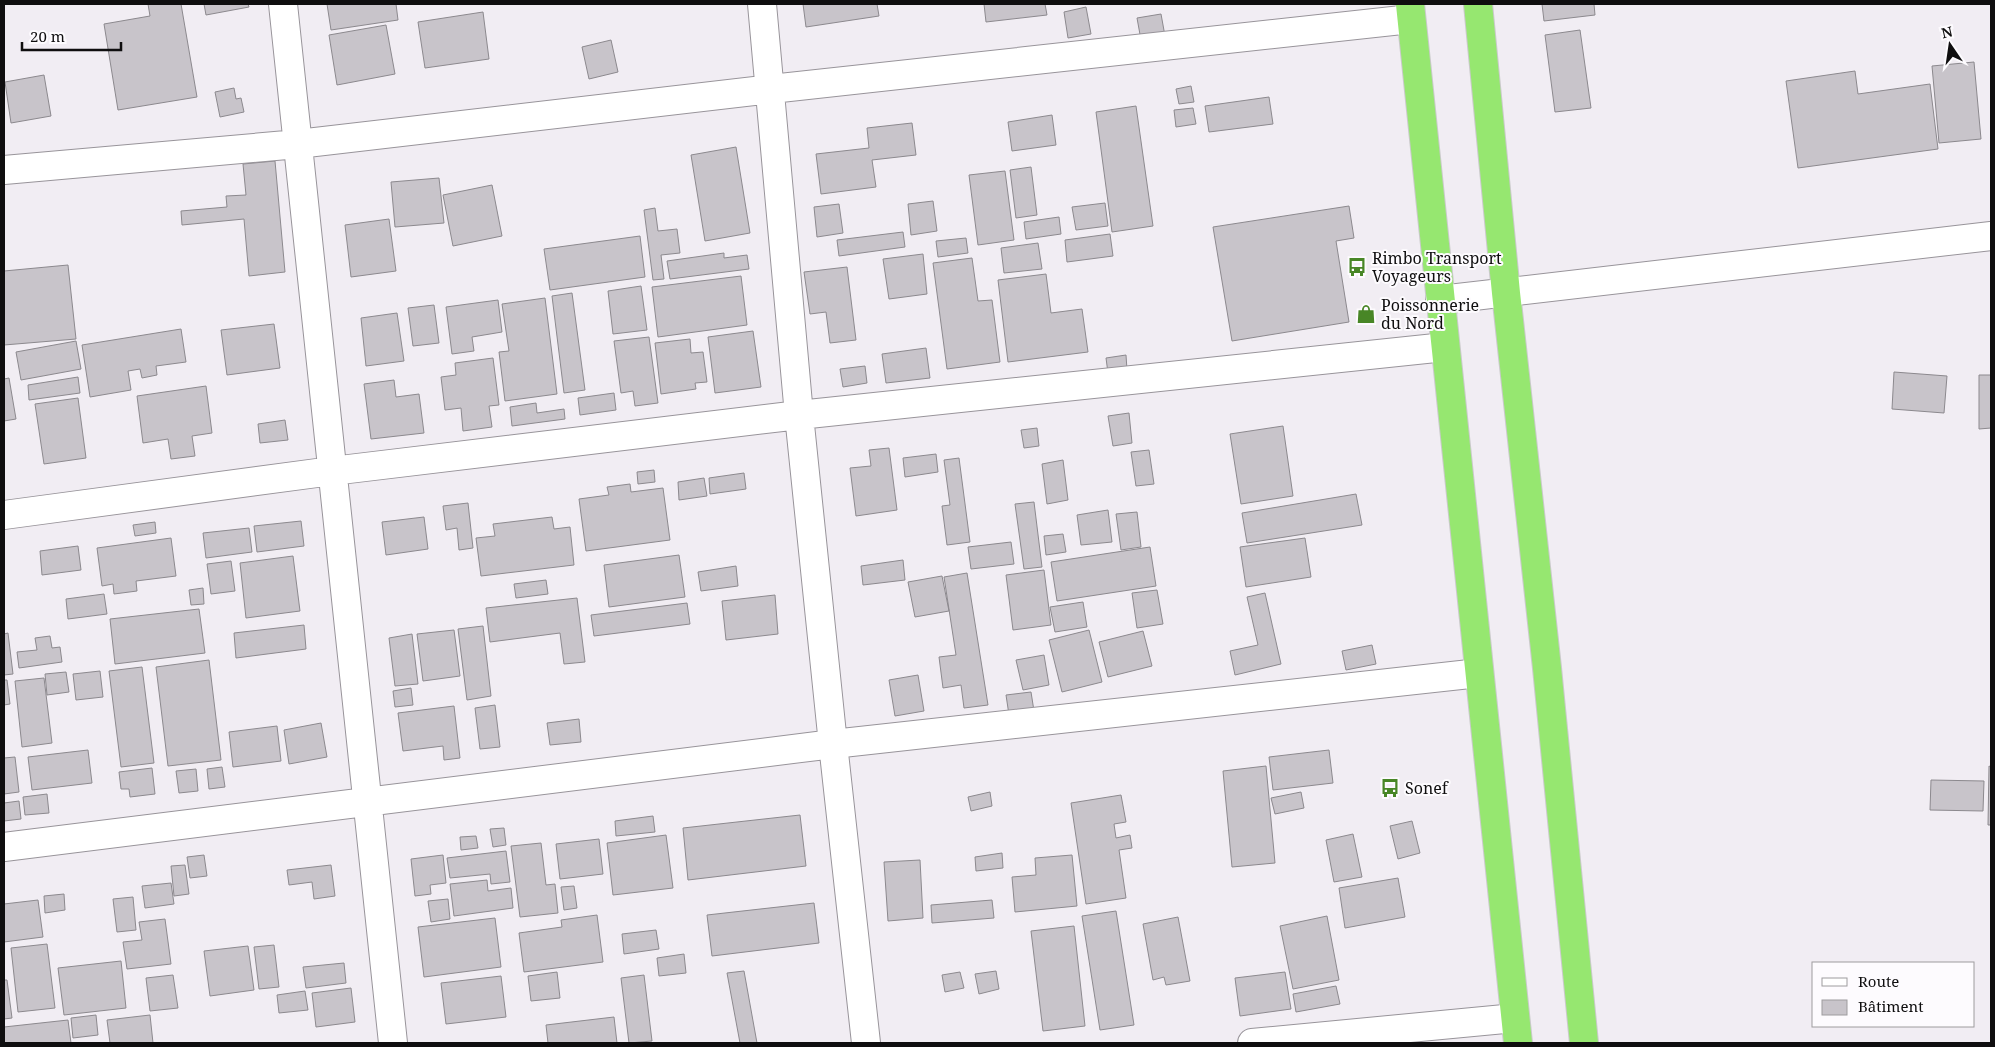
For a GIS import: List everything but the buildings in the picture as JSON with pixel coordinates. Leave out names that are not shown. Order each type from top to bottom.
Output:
[{"type":"highway","points":[[1478,4],[1584,1043]]},
{"type":"highway","points":[[1410,11],[1517,1031]]},
{"type":"street","points":[[283,4],[332,471],[370,801],[393,1043]]},
{"type":"street","points":[[762,4],[799,414],[832,744],[866,1043]]},
{"type":"street","points":[[4,170],[298,144],[1410,11]]},
{"type":"street","points":[[1440,300],[1991,236]]},
{"type":"street","points":[[4,515],[332,471],[799,414],[1445,347]]},
{"type":"street","points":[[4,847],[832,744],[1479,673]]},
{"type":"street","points":[[1252,1043],[1517,1031]]},
{"type":"place","name":"Rimbo Transport Voyageurs","points":[[1357,267]]},
{"type":"place","name":"Poissonnerie du Nord","points":[[1366,314]]},
{"type":"place","name":"Sonef","points":[[1390,788]]}]
